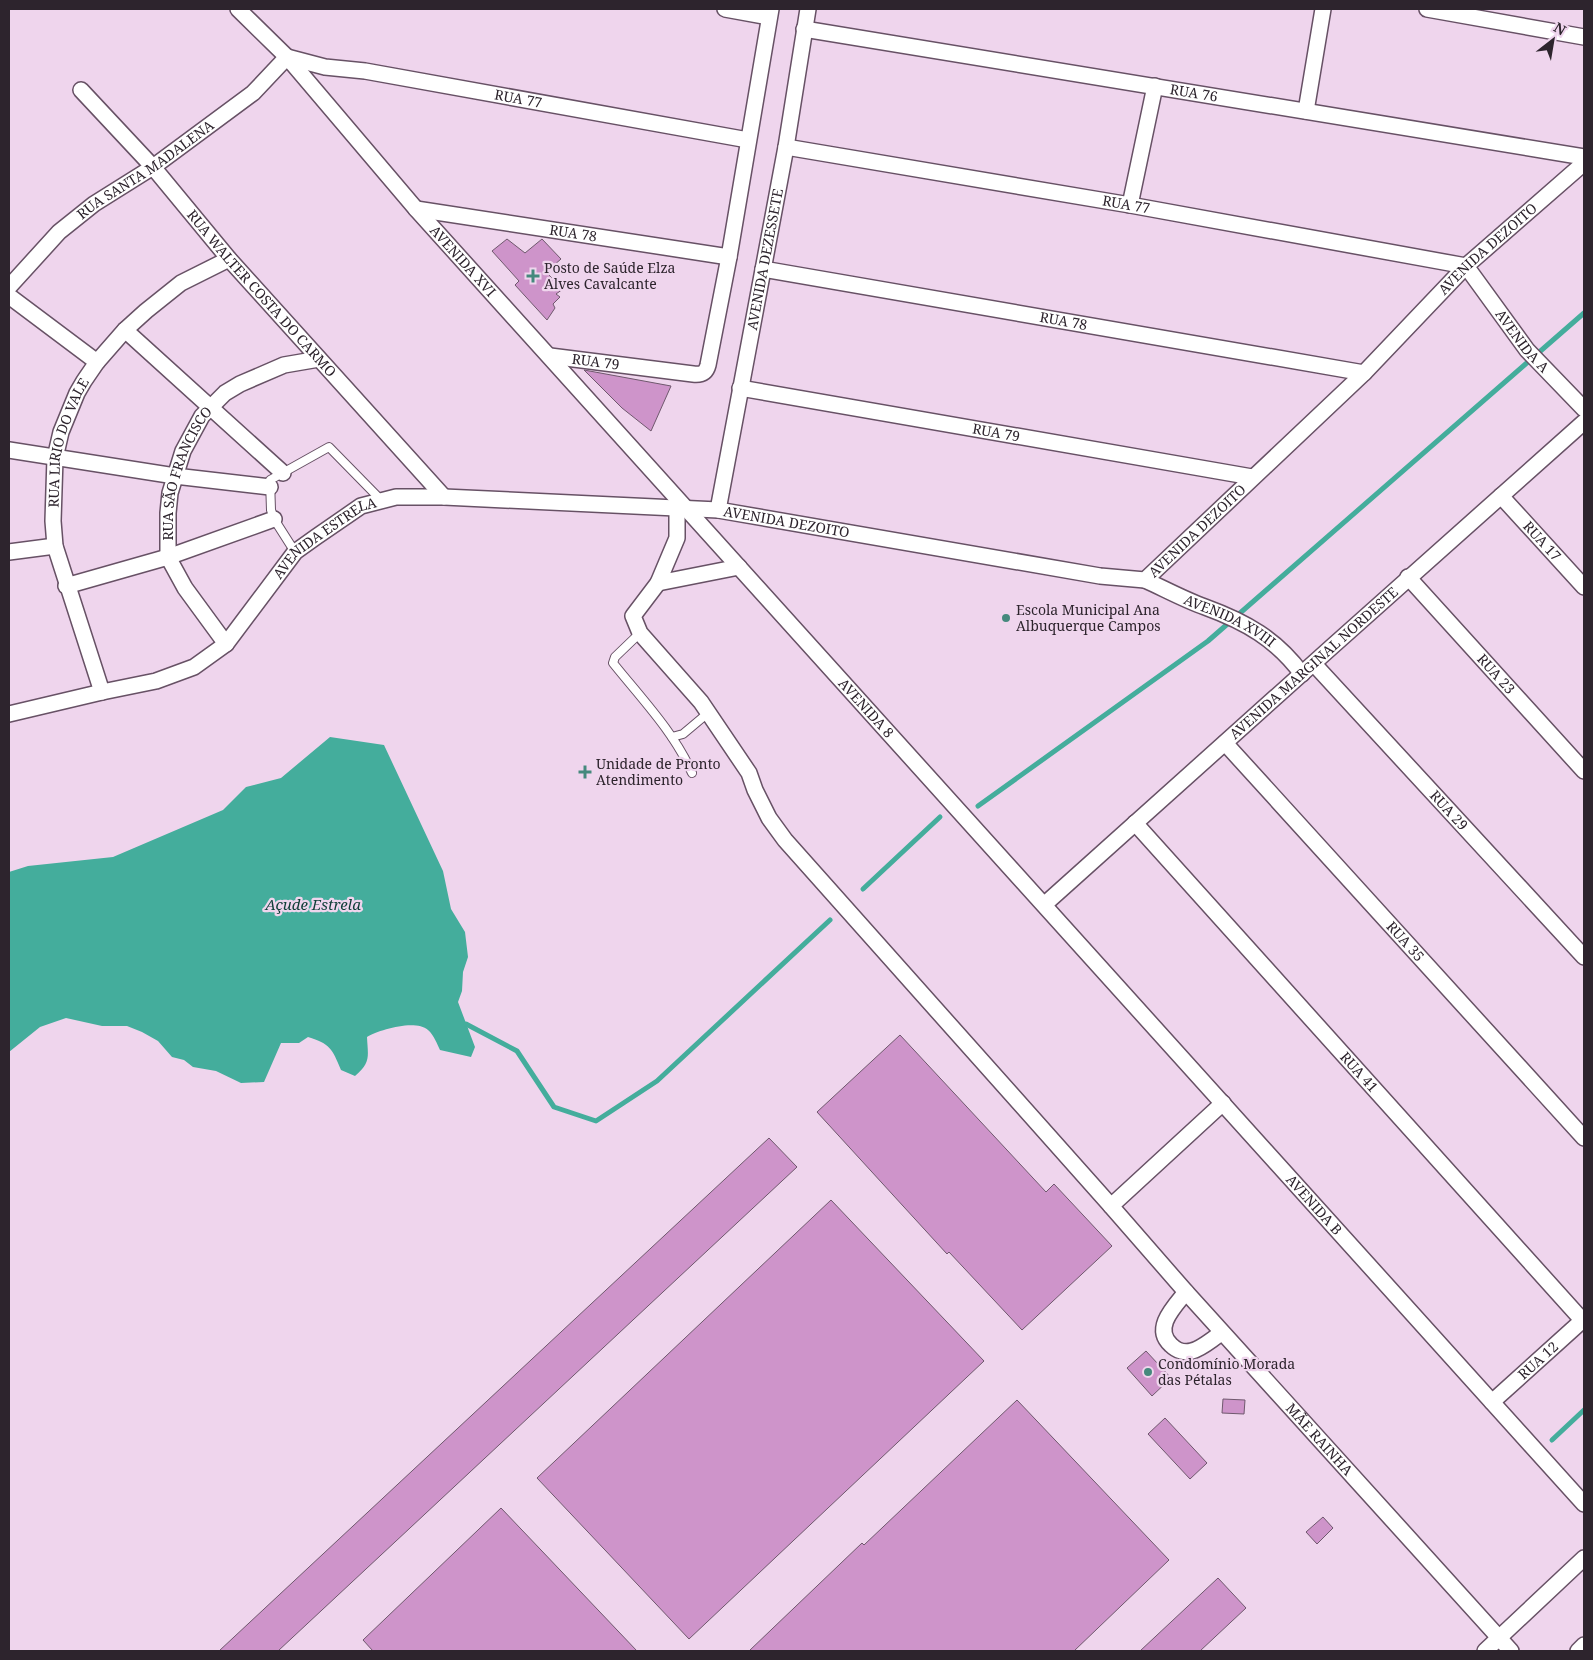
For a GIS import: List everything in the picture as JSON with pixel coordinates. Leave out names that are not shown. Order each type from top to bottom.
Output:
[{"type":"street","name":"AVENIDA XVI","points":[[238,9],[287,57],[416,209],[550,356],[683,509]]},
{"type":"street","points":[[725,9],[770,13],[730,257]]},
{"type":"street","name":"AVENIDA DEZESSETE","points":[[718,510],[786,147],[808,9]]},
{"type":"street","points":[[1306,111],[1323,9]]},
{"type":"street","points":[[1427,9],[1584,37]]},
{"type":"street","name":"RUA 76","points":[[804,29],[1584,157]]},
{"type":"street","name":"RUA 77","points":[[287,57],[324,67],[365,71],[748,140]]},
{"type":"street","name":"RUA SANTA MADALENA","points":[[9,287],[59,232],[94,204],[153,167],[253,93],[287,57]]},
{"type":"street","points":[[1130,205],[1155,86]]},
{"type":"street","name":"RUA WALTER COSTA DO CARMO","points":[[81,90],[153,167],[229,259],[444,496]]},
{"type":"street","name":"RUA 77","points":[[786,147],[1130,205],[1466,266]]},
{"type":"street","name":"AVENIDA DEZOITO","points":[[683,509],[718,510],[1100,576],[1145,580],[1364,373],[1466,266],[1584,163]]},
{"type":"street","name":"RUA 78","points":[[416,209],[730,257]]},
{"type":"street","name":"RUA 79","points":[[550,356],[700,374],[706,372],[730,257]]},
{"type":"street","name":"RUA LIRIO DO VALE","points":[[102,692],[66,586],[55,546],[53,501],[55,458],[77,393],[96,362],[146,311],[181,283],[229,259]]},
{"type":"street","name":"AVENIDA A","points":[[1466,266],[1527,350],[1584,409]]},
{"type":"street","name":"RUA 78","points":[[763,269],[1364,373]]},
{"type":"street","points":[[9,296],[96,362]]},
{"type":"street","points":[[126,330],[283,473]]},
{"type":"street","name":"RUA SÃO FRANCISCO","points":[[226,644],[185,588],[168,556],[168,514],[175,476],[187,441],[202,416],[225,394],[240,384],[284,365],[319,359]]},
{"type":"street","name":"RUA 79","points":[[740,388],[1252,477]]},
{"type":"street","name":"AVENIDA MARGINAL NORDESTE","points":[[1045,904],[1314,664],[1408,577],[1584,422]]},
{"type":"street","points":[[9,450],[175,476],[270,487]]},
{"type":"street","name":"AVENIDA ESTRELA","points":[[9,714],[156,681],[194,667],[226,644],[295,552],[345,516],[362,506],[380,500],[396,497],[444,496],[683,509]]},
{"type":"street","name":"RUA 17","points":[[1501,496],[1584,587]]},
{"type":"street","points":[[640,634],[632,616],[658,583],[677,538],[683,509]]},
{"type":"street","name":"AVENIDA 8","points":[[683,509],[739,567],[1045,904]]},
{"type":"street","points":[[66,586],[168,556],[274,519]]},
{"type":"street","points":[[9,552],[55,546]]},
{"type":"street","points":[[658,583],[739,567]]},
{"type":"street","name":"RUA 23","points":[[1408,577],[1584,771]]},
{"type":"street","name":"AVENIDA XVIII","points":[[1145,580],[1205,608],[1223,613],[1265,636],[1292,660],[1302,674]]},
{"type":"street","name":"MÃE RAINHA","points":[[640,634],[701,702],[749,773],[769,818],[785,840],[1222,1333],[1511,1651]]},
{"type":"street","name":"RUA 29","points":[[1314,664],[1584,957]]},
{"type":"street","name":"RUA 35","points":[[1225,743],[1584,1138]]},
{"type":"street","name":"RUA 41","points":[[1135,823],[1583,1320]]},
{"type":"street","name":"AVENIDA B","points":[[1045,904],[1492,1402],[1582,1499]]},
{"type":"street","points":[[1111,1206],[1223,1103]]},
{"type":"street","points":[[1186,1292],[1164,1322],[1164,1335],[1171,1346],[1177,1350],[1189,1352],[1196,1350],[1222,1333]]},
{"type":"street","name":"RUA 12","points":[[1492,1402],[1583,1320]]},
{"type":"street","points":[[1485,1651],[1584,1558]]},
{"type":"street","points":[[1578,1651],[1584,1645]]},
{"type":"lane","points":[[295,552],[274,519],[270,480],[328,447],[380,500]]},
{"type":"lane","points":[[640,634],[615,657],[613,663],[672,737],[692,773]]},
{"type":"lane","points":[[672,737],[683,734],[708,713]]},
{"type":"water","name":"Açude Estrela","points":[[330,737],[384,745],[443,871],[451,909],[465,932],[468,957],[463,972],[462,991],[458,1002],[475,1047],[471,1057],[440,1050],[434,1037],[428,1030],[422,1027],[415,1025],[397,1027],[380,1031],[367,1037],[366,1063],[355,1076],[341,1070],[332,1052],[326,1045],[308,1037],[299,1043],[281,1043],[264,1082],[241,1083],[216,1071],[193,1067],[184,1060],[172,1057],[158,1041],[127,1026],[102,1026],[66,1018],[40,1027],[9,1052],[9,872],[28,866],[113,857],[223,810],[246,787],[281,778]]},
{"type":"building","name":"Posto de Saúde Elza Alves Cavalcante","points":[[507,239],[525,253],[542,239],[561,259],[546,272],[563,289],[556,294],[560,297],[553,304],[555,308],[547,320],[515,285],[519,281],[492,251]]},
{"type":"building","points":[[584,370],[671,386],[651,431],[622,408]]},
{"type":"building","points":[[900,1035],[1046,1192],[1054,1184],[1112,1246],[1022,1330],[949,1252],[947,1254],[817,1112]]},
{"type":"building","points":[[769,1138],[797,1167],[410,1528],[278,1651],[219,1651]]},
{"type":"building","points":[[831,1200],[984,1361],[689,1639],[537,1478]]},
{"type":"building","name":"Condomínio Morada das Pétalas","points":[[1146,1351],[1171,1378],[1152,1396],[1127,1368]]},
{"type":"building","points":[[1223,1399],[1245,1400],[1244,1414],[1222,1413]]},
{"type":"building","points":[[1017,1400],[1169,1560],[1074,1651],[749,1651],[862,1543],[864,1545]]},
{"type":"building","points":[[1165,1418],[1207,1463],[1190,1479],[1148,1434]]},
{"type":"building","points":[[501,1508],[637,1651],[373,1651],[363,1640]]},
{"type":"building","points":[[1323,1517],[1333,1528],[1317,1544],[1306,1532]]},
{"type":"building","points":[[1218,1578],[1246,1608],[1200,1651],[1140,1651]]},
{"type":"waterway","points":[[978,806],[1208,641],[1584,313]]},
{"type":"waterway","points":[[863,889],[940,817]]},
{"type":"waterway","points":[[466,1024],[517,1051],[554,1107],[596,1121],[657,1081],[830,920]]},
{"type":"waterway","points":[[1552,1440],[1584,1410]]},
{"type":"place","name":"Posto de Saúde Elza Alves Cavalcante","points":[[533,276]]},
{"type":"place","name":"Escola Municipal Ana Albuquerque Campos","points":[[1006,618]]},
{"type":"place","name":"Unidade de Pronto Atendimento","points":[[585,772]]},
{"type":"place","name":"Condomínio Morada das Pétalas","points":[[1148,1372]]}]
